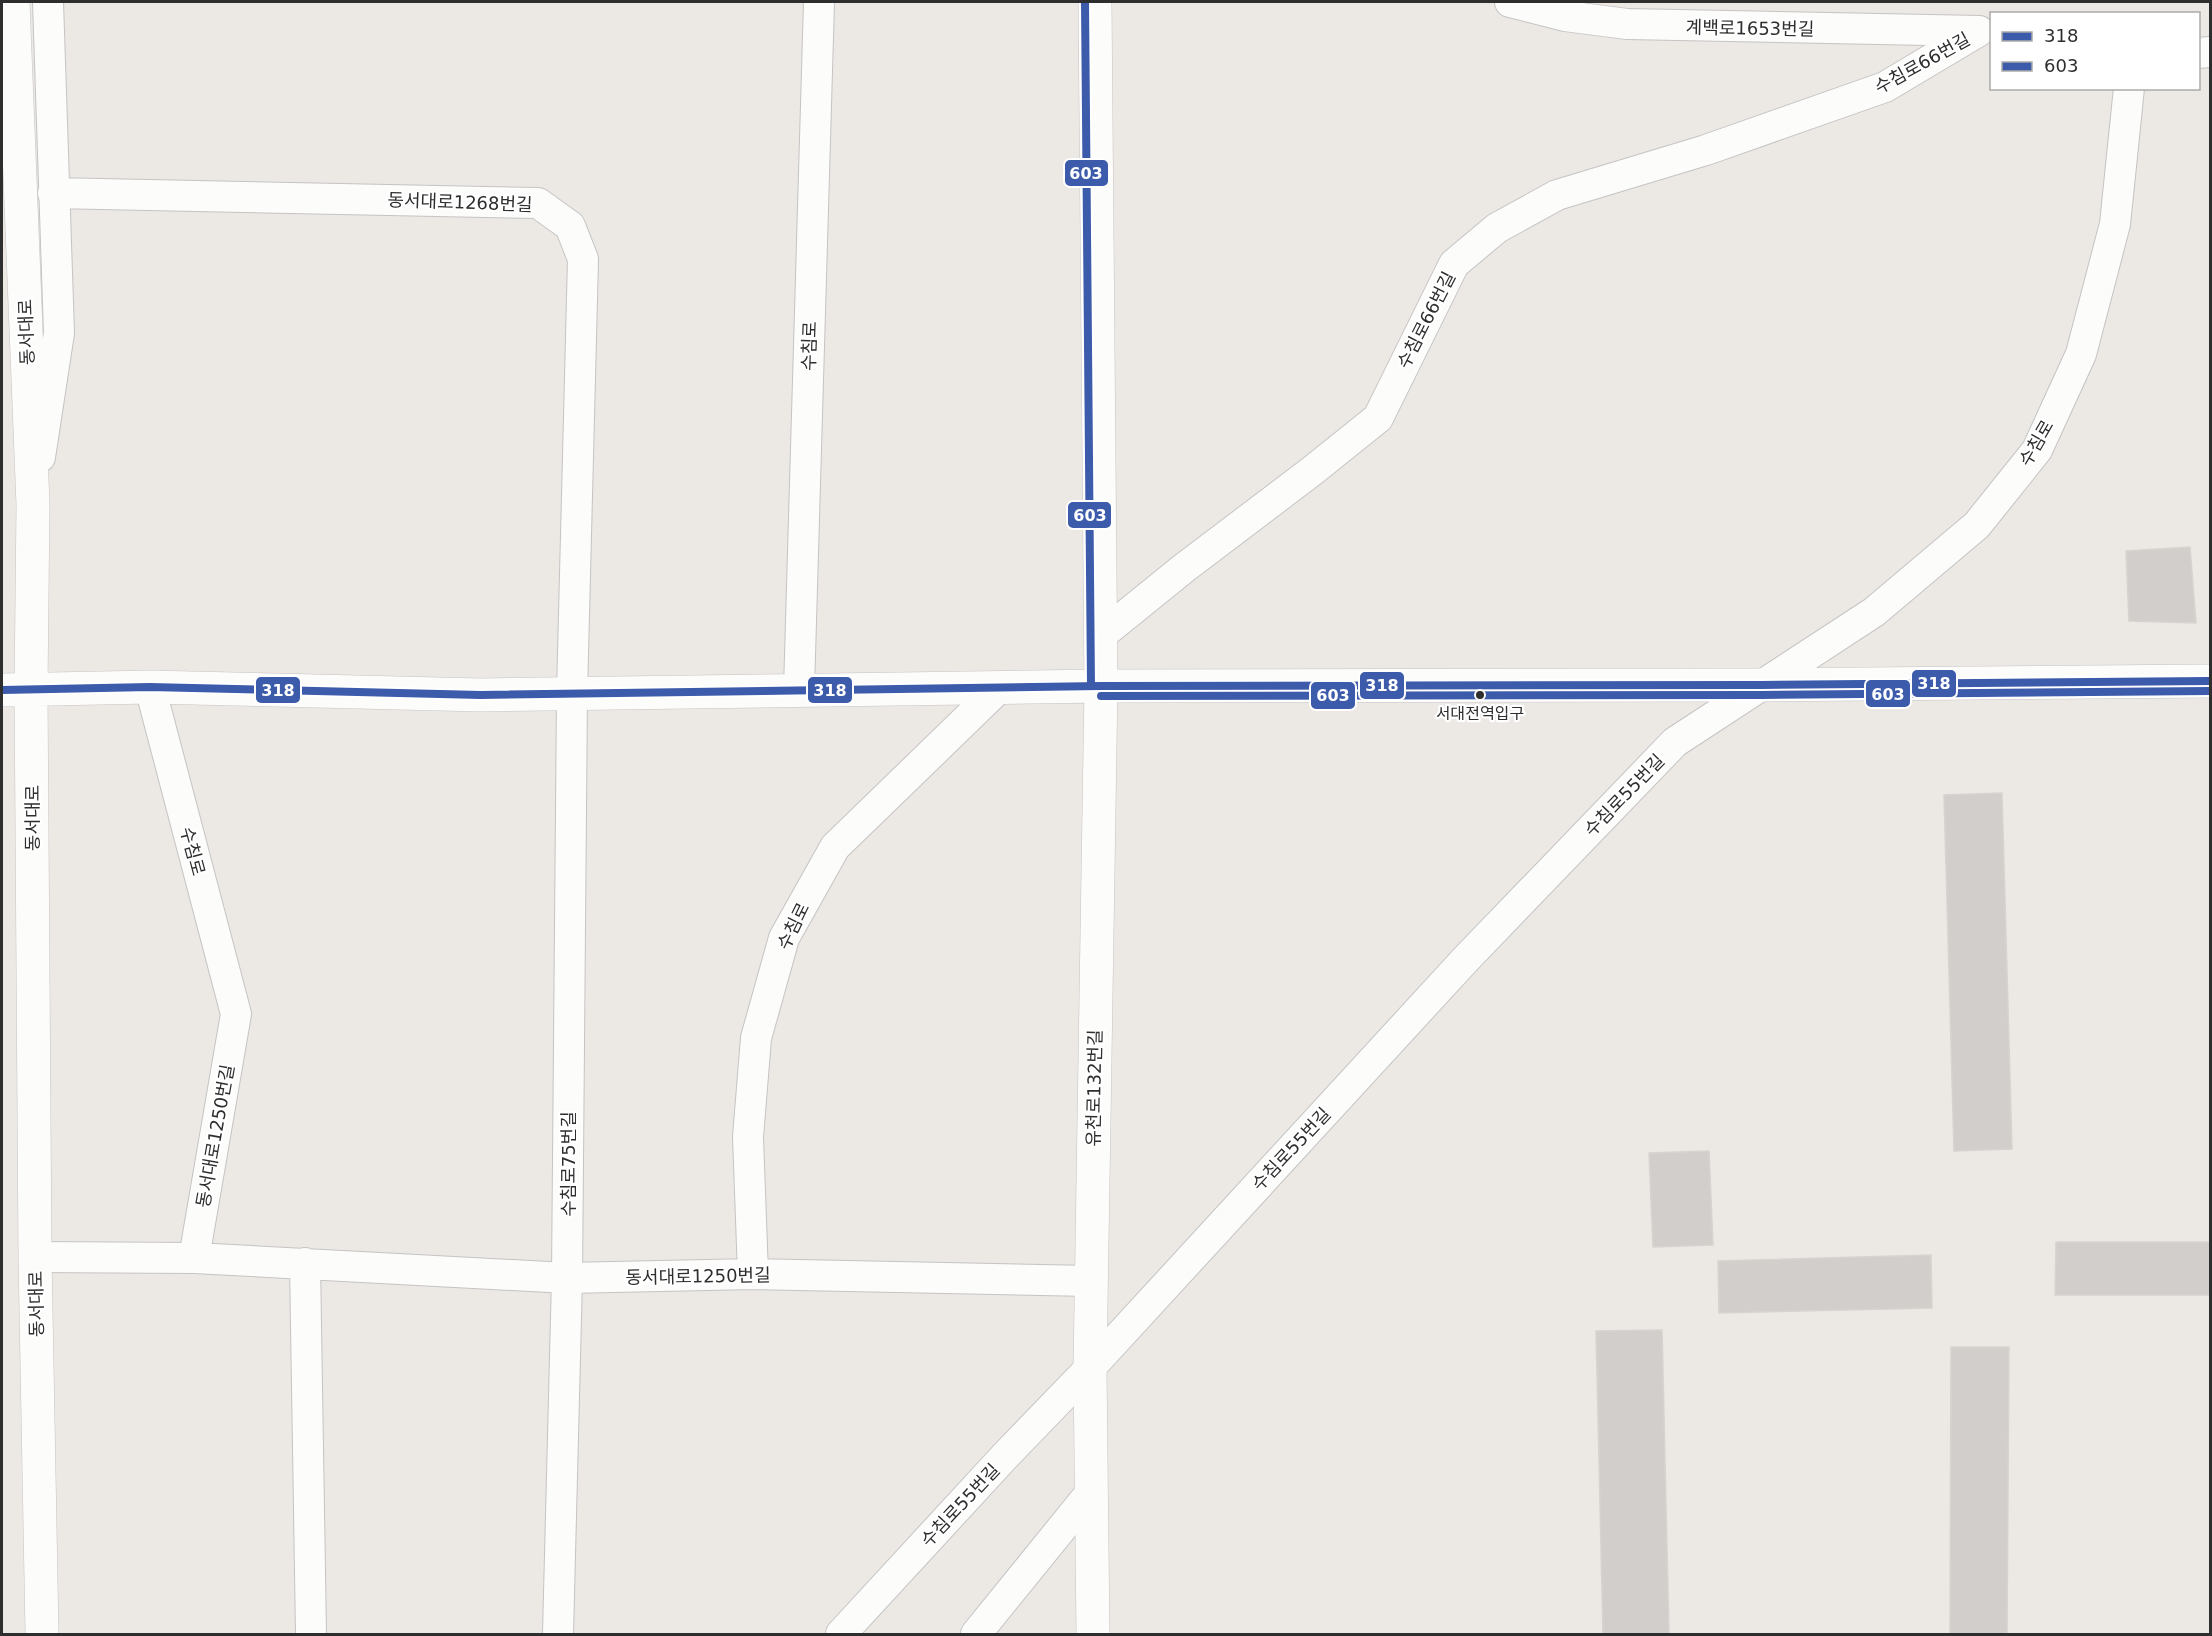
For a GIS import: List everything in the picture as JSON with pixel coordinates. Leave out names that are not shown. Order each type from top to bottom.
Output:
[{"type":"street","name":"동서대로","points":[[14,2],[33,505],[16,690],[35,1257],[42,1635]]},
{"type":"street","points":[[33,505],[58,333],[48,2]]},
{"type":"street","name":"수침로","points":[[799,690],[819,2]]},
{"type":"street","name":"유천로132번길","points":[[1093,1635],[1090,1368],[1101,686],[1095,2]]},
{"type":"street","name":"계백로1653번길","points":[[1510,2],[1565,16],[1627,24],[1985,32]]},
{"type":"street","name":"수침로66번길","points":[[1100,636],[1378,418],[1454,264],[1497,228],[1557,195],[1706,150],[1885,87],[1985,32]]},
{"type":"street","name":"수침로","points":[[1761,685],[1874,612],[1977,525],[2037,450],[2080,354],[2115,224],[2129,90]]},
{"type":"street","name":"동서대로1268번길","points":[[53,193],[538,203],[570,226],[583,259],[572,693]]},
{"type":"street","points":[[16,690],[150,687],[481,695],[1101,686],[1761,685],[2211,681]]},
{"type":"street","name":"수침로55번길","points":[[841,1635],[1465,960],[1675,742],[1761,685]]},
{"type":"street","name":"수침로","points":[[150,687],[236,1014]]},
{"type":"street","name":"수침로","points":[[753,1274],[748,1137],[756,1038],[784,938],[835,847],[1000,687]]},
{"type":"street","name":"수침로75번길","points":[[558,1635],[567,1278],[572,693]]},
{"type":"street","name":"동서대로1250번길","points":[[194,1258],[236,1014]]},
{"type":"street","name":"동서대로1250번길","points":[[35,1257],[194,1258],[567,1278],[753,1274],[1091,1281]]},
{"type":"street","points":[[305,1263],[311,1635]]},
{"type":"street","points":[[976,1635],[1092,1491]]},
{"type":"building","points":[[2190,547],[2196,623],[2129,621],[2126,551]]},
{"type":"building","points":[[2002,793],[2012,1149],[1954,1151],[1944,795]]},
{"type":"building","points":[[1709,1151],[1713,1245],[1653,1247],[1649,1153]]},
{"type":"building","points":[[2056,1242],[2210,1242],[2210,1295],[2055,1295]]},
{"type":"building","points":[[1931,1255],[1932,1308],[1719,1313],[1718,1261]]},
{"type":"building","points":[[1662,1330],[1669,1634],[1603,1634],[1596,1331]]},
{"type":"building","points":[[1951,1347],[2009,1347],[2007,1634],[1950,1634]]},
{"type":"transit line","name":"603","points":[[1085,2],[1091,686]]},
{"type":"transit line","name":"318","points":[[2,690],[150,687],[481,695],[1101,686],[1761,685],[2210,681]]},
{"type":"transit line","name":"603","points":[[1101,696],[1761,695],[2210,691]]},
{"type":"place","name":"서대전역입구","points":[[1480,695]]}]
